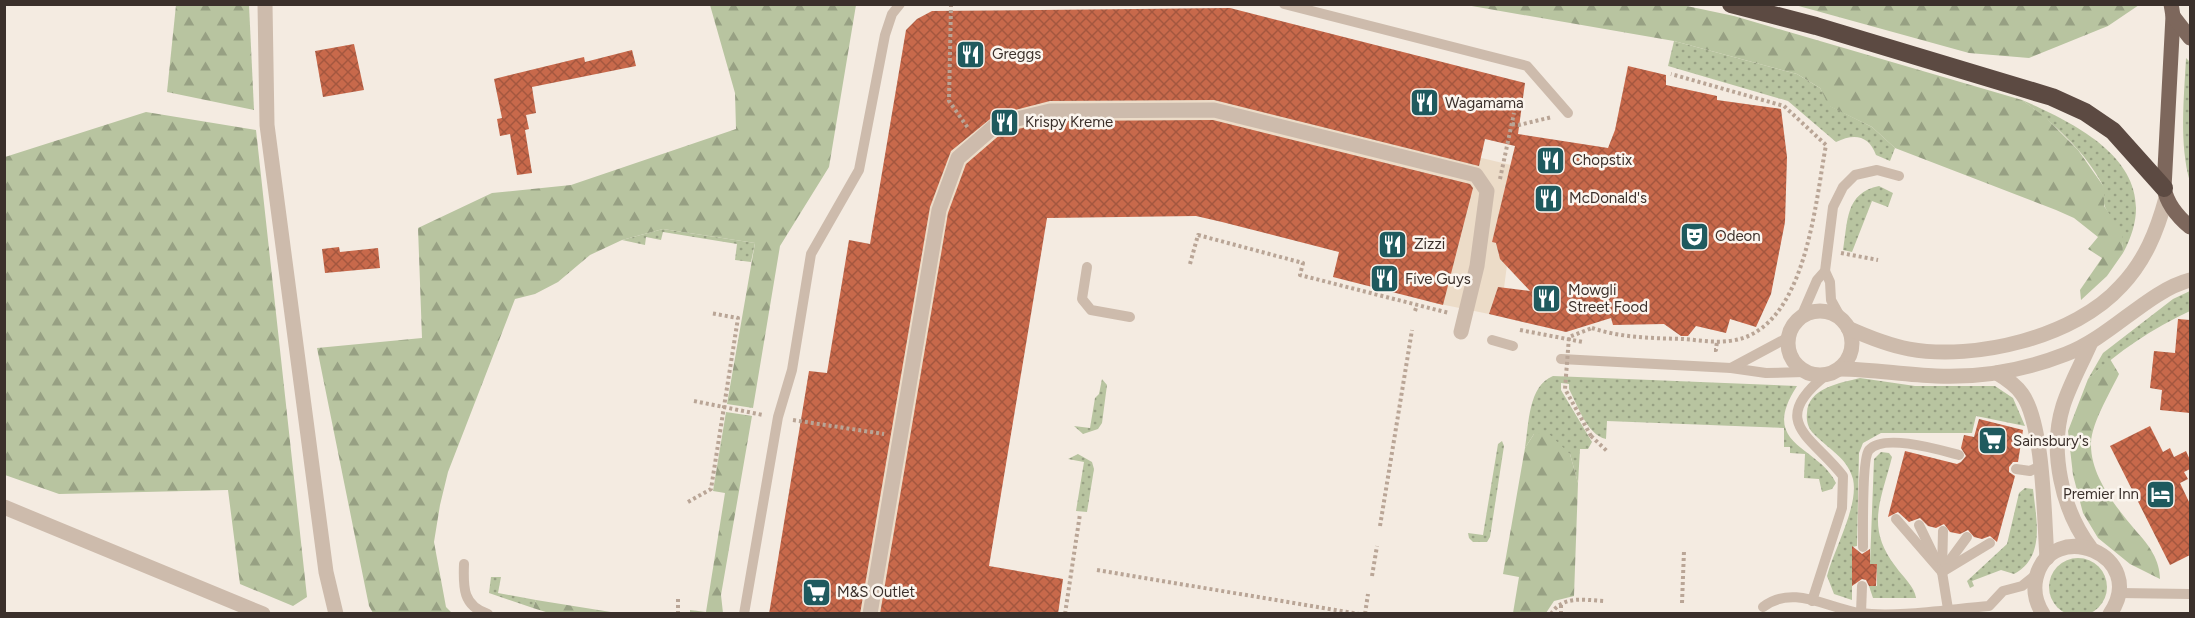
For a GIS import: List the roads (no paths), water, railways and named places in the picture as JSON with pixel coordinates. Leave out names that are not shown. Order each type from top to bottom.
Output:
[{"type":"highway","points":[[1731,4],[1816,26],[2052,96],[2085,111],[2113,131],[2165,193]]},
{"type":"main road","points":[[2172,10],[2165,193],[2180,218],[2190,227]]},
{"type":"main road","points":[[2172,10],[2190,38]]},
{"type":"street","points":[[265,4],[267,125],[326,572],[336,614]]},
{"type":"street","points":[[870,614],[939,210],[958,158],[997,124],[1050,111],[1214,110],[1476,175],[1487,191],[1477,266],[1463,324]]},
{"type":"street","points":[[2165,193],[2157,230],[2146,252],[2121,286],[2097,307],[2066,325],[2006,344],[1946,351],[1909,349],[1845,324],[1827,312],[1818,311],[1801,316],[1795,322],[1787,338],[1789,354],[1804,372],[1825,375],[1840,369],[1937,376],[1998,373],[2066,354],[2091,342],[2163,292],[2190,280]]},
{"type":"street","points":[[1840,369],[1852,350],[1845,324]]},
{"type":"street","points":[[2091,342],[2066,399],[2059,427],[2059,460],[2067,507],[2078,532],[2090,547],[2112,564],[2117,575],[2119,593],[2110,614]]},
{"type":"street","points":[[1998,373],[2012,382],[2029,407],[2040,466],[2047,558]]},
{"type":"street","points":[[4,507],[263,614]]},
{"type":"street","points":[[2043,614],[2034,592],[2037,574],[2047,558],[2065,547],[2090,547]]},
{"type":"lane","points":[[744,614],[778,417],[792,370],[811,254],[859,170],[885,35],[892,14],[900,4]]},
{"type":"lane","points":[[1284,4],[1527,66],[1568,113]]},
{"type":"lane","points":[[1845,324],[1832,300],[1830,282],[1825,271],[1833,207],[1843,187],[1855,176],[1877,170],[1899,176]]},
{"type":"lane","points":[[1087,267],[1082,299],[1091,310],[1130,317]]},
{"type":"lane","points":[[1801,316],[1817,280],[1825,271]]},
{"type":"lane","points":[[1731,368],[1787,338]]},
{"type":"lane","points":[[1492,340],[1513,346]]},
{"type":"lane","points":[[1561,359],[1731,368],[1766,373],[1804,372]]},
{"type":"lane","points":[[1812,601],[1842,508],[1844,488],[1843,476],[1809,441],[1798,421],[1802,396],[1825,375]]},
{"type":"lane","points":[[1863,547],[1867,453],[1871,448],[1883,443],[1959,455]]},
{"type":"lane","points":[[1936,459],[1947,452]]},
{"type":"lane","points":[[2016,469],[2030,471],[2040,466]]},
{"type":"lane","points":[[1896,519],[1942,572]]},
{"type":"lane","points":[[1919,525],[1942,572]]},
{"type":"lane","points":[[1943,531],[1942,572],[1948,609]]},
{"type":"lane","points":[[1942,572],[1967,537]]},
{"type":"lane","points":[[1942,572],[1990,543]]},
{"type":"lane","points":[[464,564],[463,584],[468,602],[477,610],[488,614]]},
{"type":"lane","points":[[1989,606],[2003,591],[2022,586],[2037,574]]},
{"type":"lane","points":[[1861,614],[1862,586]]},
{"type":"lane","points":[[2119,593],[2190,594]]},
{"type":"lane","points":[[1763,607],[1772,600],[1793,596],[1861,614],[1989,606],[2000,614]]},
{"type":"place","name":"Greggs","points":[[971,54]]},
{"type":"place","name":"Wagamama","points":[[1424,103]]},
{"type":"place","name":"Krispy Kreme","points":[[1004,122]]},
{"type":"place","name":"Chopstix","points":[[1551,160]]},
{"type":"place","name":"McDonald's","points":[[1548,198]]},
{"type":"place","name":"Odeon","points":[[1694,236]]},
{"type":"place","name":"Zizzi","points":[[1393,244]]},
{"type":"place","name":"Five Guys","points":[[1384,279]]},
{"type":"place","name":"Mowgli Street Food","points":[[1547,299]]},
{"type":"place","name":"Sainsbury's","points":[[1992,441]]},
{"type":"place","name":"Premier Inn","points":[[2160,494]]},
{"type":"place","name":"M&S Outlet","points":[[816,592]]}]
